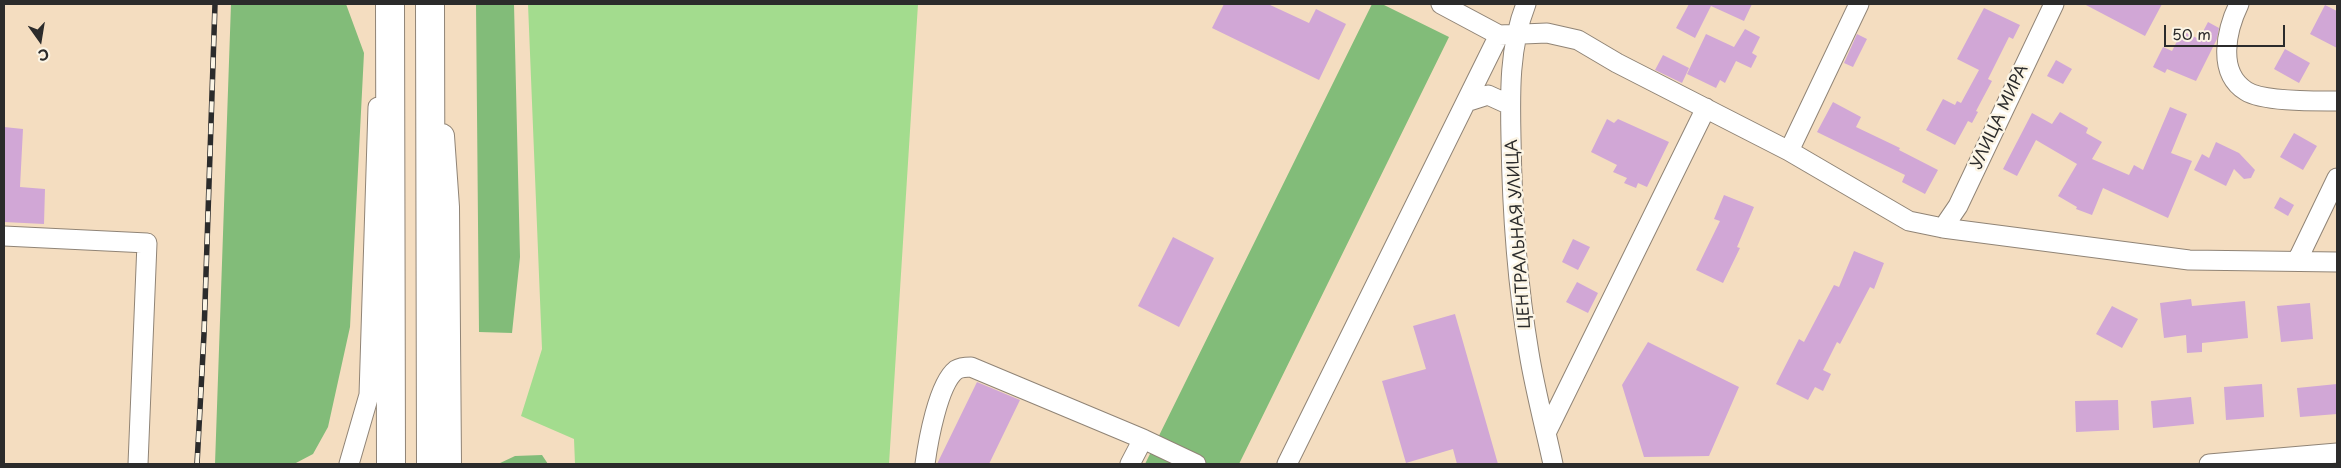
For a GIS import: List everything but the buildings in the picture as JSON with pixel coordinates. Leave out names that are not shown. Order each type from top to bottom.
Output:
[{"type":"highway","points":[[390,4],[391,464]]},
{"type":"highway","points":[[431,4],[431,464]]},
{"type":"main road","points":[[431,4],[447,207],[449,464]]},
{"type":"street","points":[[349,464],[370,387],[376,143],[386,4]]},
{"type":"street","points":[[1441,4],[1508,35],[1547,33],[1578,40],[1618,63],[1789,151],[1909,221],[1943,228],[2189,260],[2337,262]]},
{"type":"street","name":"ЦЕНТРАЛЬНАЯ УЛИЦА","points":[[1526,4],[1508,35],[1511,185],[1520,287],[1529,354],[1553,464]]},
{"type":"street","points":[[1789,151],[1860,4]]},
{"type":"street","name":"УЛИЦА МИРА","points":[[1943,228],[1958,206],[2054,4]]},
{"type":"street","points":[[2240,4],[2228,33],[2229,63],[2234,80],[2247,92],[2266,97],[2337,101]]},
{"type":"street","points":[[1287,464],[1466,102],[1508,35]]},
{"type":"street","points":[[1466,102],[1488,95],[1510,105]]},
{"type":"street","points":[[1546,433],[1706,108]]},
{"type":"street","points":[[2297,261],[2337,178]]},
{"type":"street","points":[[4,236],[147,243],[138,464]]},
{"type":"street","points":[[925,464],[932,422],[950,378],[956,370],[964,366],[971,366],[1143,439],[1196,464]]},
{"type":"street","points":[[1130,464],[1143,439]]},
{"type":"street","points":[[2209,464],[2337,453]]},
{"type":"green space","points":[[231,4],[346,4],[364,53],[350,327],[328,427],[313,454],[294,464],[215,464]]},
{"type":"green space","points":[[476,4],[514,4],[520,257],[512,333],[479,332]]},
{"type":"green space","points":[[528,4],[918,4],[889,464],[575,464],[574,439],[521,416],[542,349]]},
{"type":"green space","points":[[1372,4],[1382,4],[1449,37],[1239,464],[1145,464]]},
{"type":"green space","points":[[542,455],[548,464],[498,464],[515,456]]},
{"type":"railway","points":[[197,464],[204,334],[215,4]]}]
